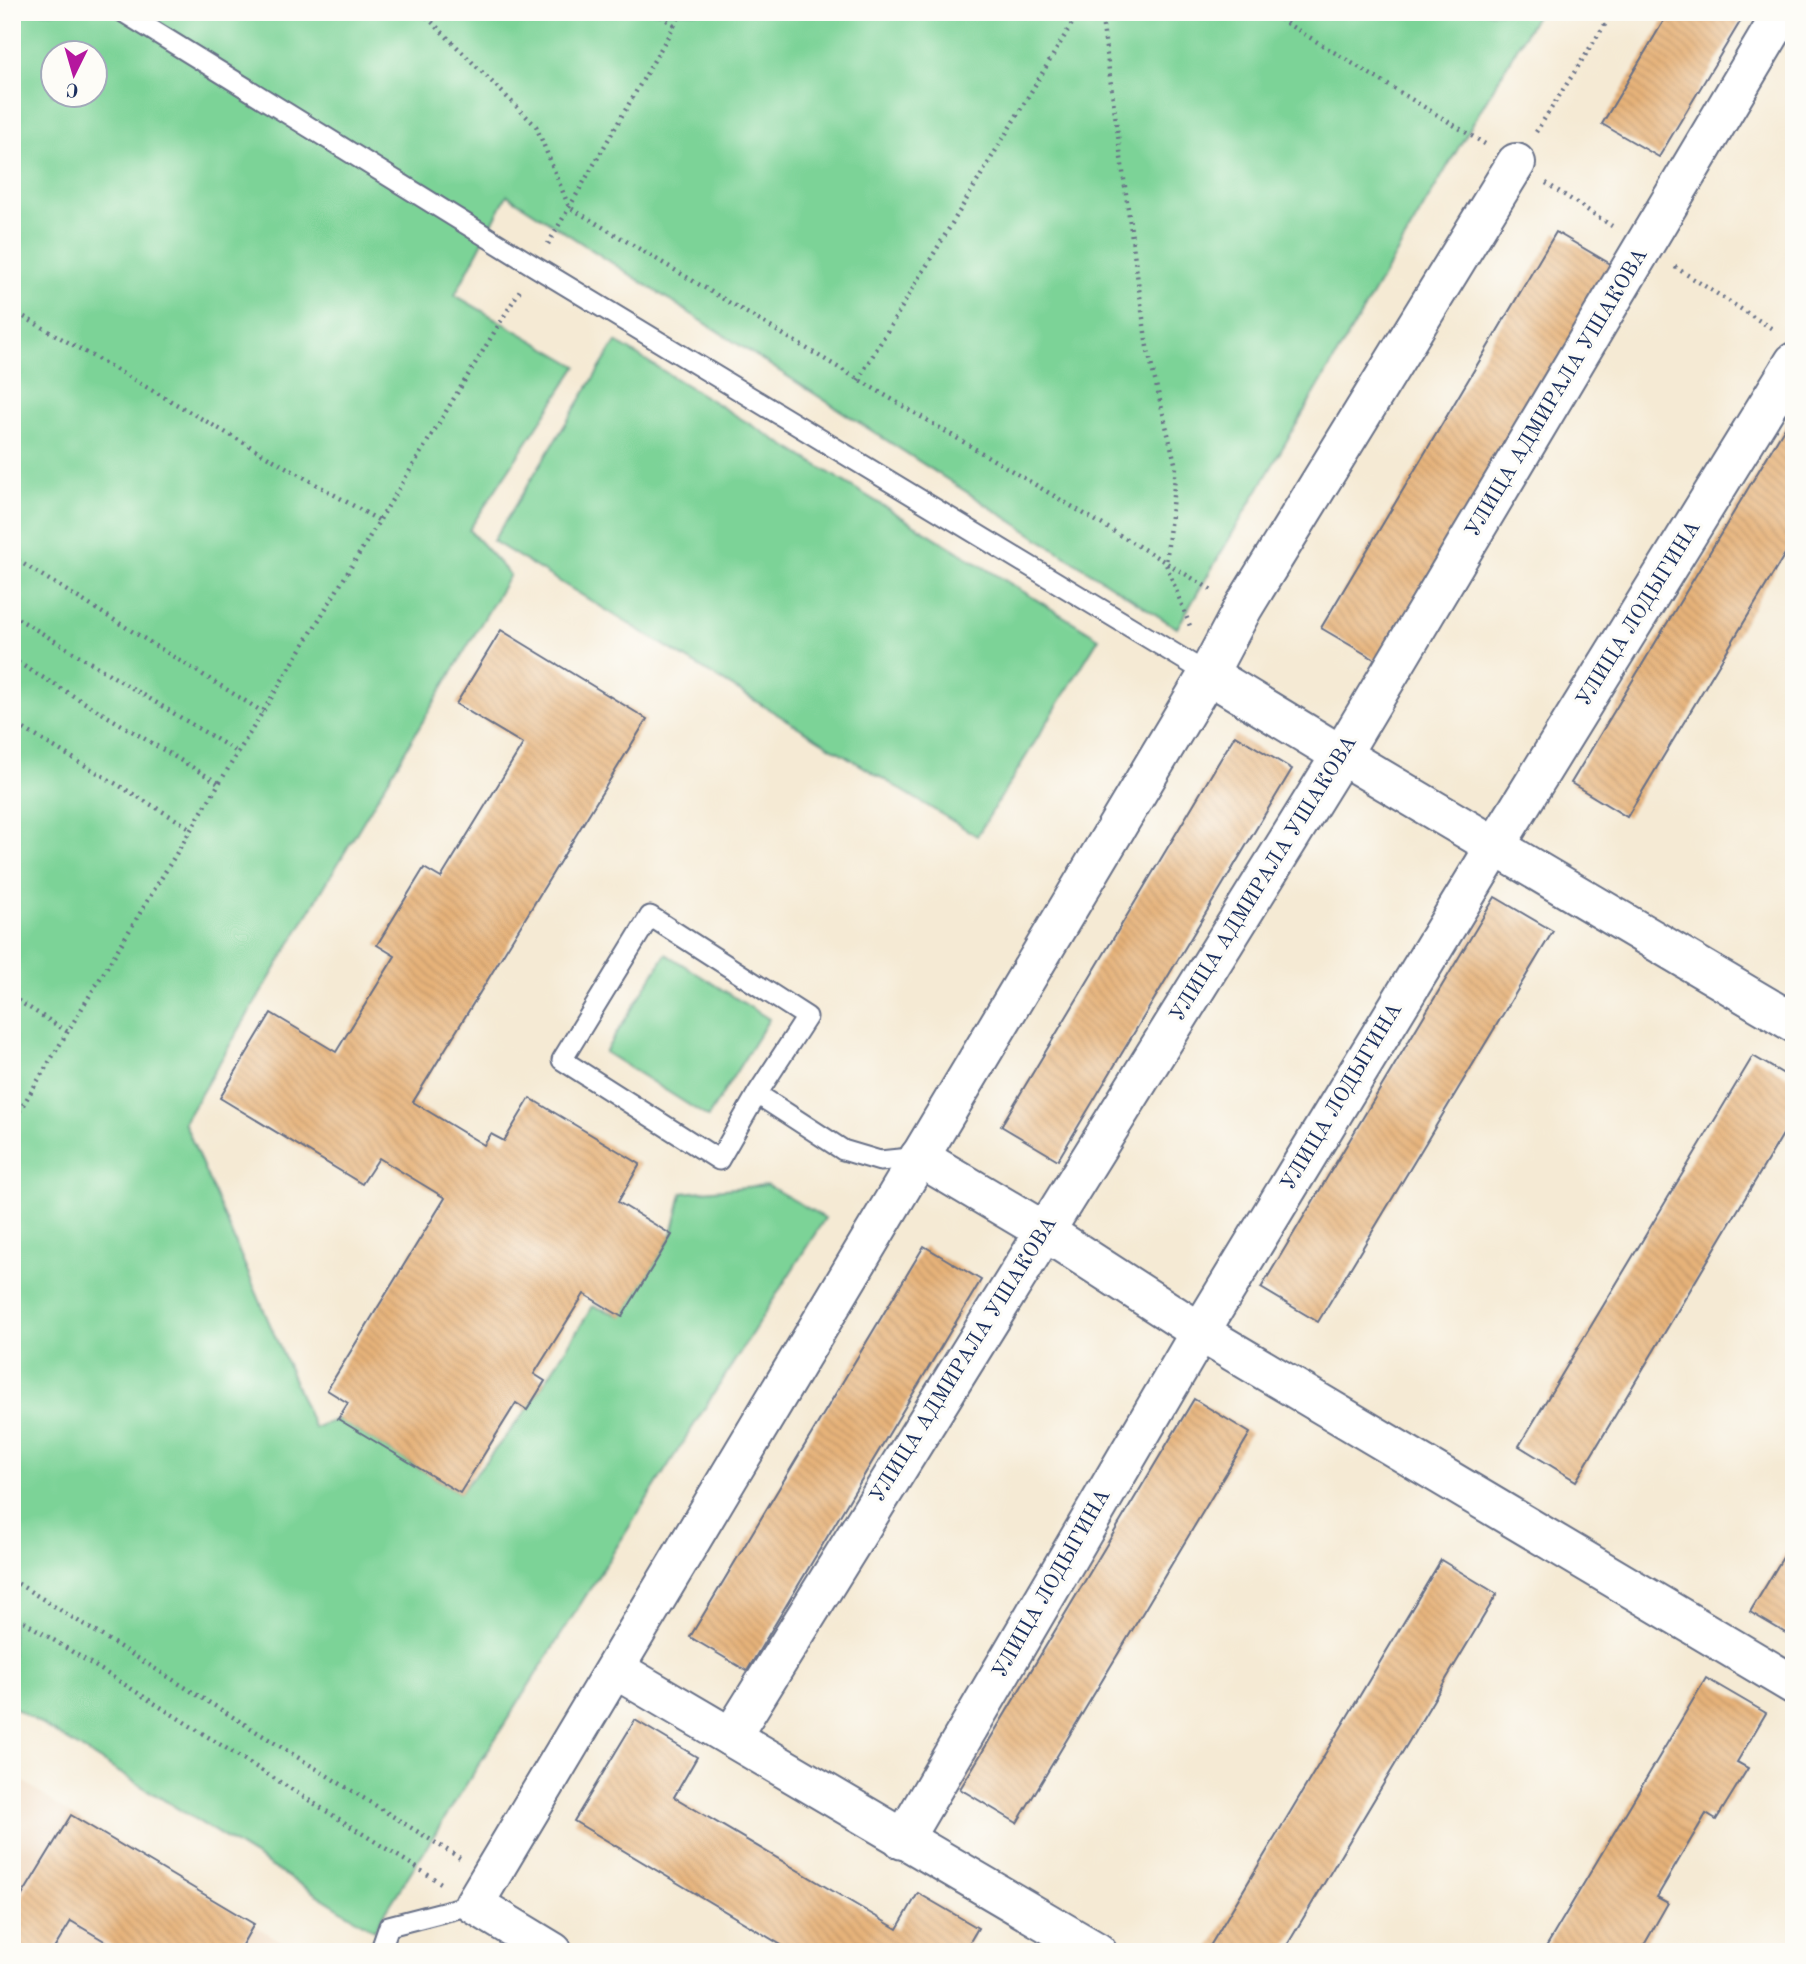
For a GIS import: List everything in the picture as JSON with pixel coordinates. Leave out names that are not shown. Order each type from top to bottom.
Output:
[{"type":"street","name":"УЛИЦА АДМИРАЛА УШАКОВА","points":[[731,1737],[1341,755],[1783,12]]},
{"type":"street","points":[[553,1952],[483,1890],[1208,674],[1243,608],[1516,163]]},
{"type":"street","name":"УЛИЦА ЛОДЫГИНА","points":[[903,1840],[1200,1332],[1794,362]]},
{"type":"street","points":[[1208,674],[1794,1023]]},
{"type":"street","points":[[919,1157],[1044,1231],[1200,1332],[1794,1685]]},
{"type":"street","points":[[615,1669],[1097,1952]]},
{"type":"lane","points":[[123,12],[534,266],[1208,674]]},
{"type":"lane","points":[[650,916],[807,1017],[757,1094],[719,1160],[562,1059],[650,916]]},
{"type":"lane","points":[[757,1094],[843,1150],[880,1161],[919,1157]]},
{"type":"lane","points":[[380,1952],[389,1926],[483,1890]]},
{"type":"path","points":[[422,12],[536,126],[569,207],[1243,608]]},
{"type":"path","points":[[655,12],[674,25]]},
{"type":"path","points":[[12,1124],[534,266],[682,12]]},
{"type":"path","points":[[858,380],[1079,12]]},
{"type":"path","points":[[1101,12],[1147,347],[1176,467],[1167,564],[1208,674]]},
{"type":"path","points":[[1516,163],[1613,12]]},
{"type":"path","points":[[12,310],[380,521]]},
{"type":"path","points":[[12,557],[263,712]]},
{"type":"path","points":[[12,615],[239,753]]},
{"type":"path","points":[[12,659],[220,783]]},
{"type":"path","points":[[12,722],[192,829]]},
{"type":"path","points":[[12,997],[68,1032]]},
{"type":"path","points":[[12,1580],[483,1890]]},
{"type":"path","points":[[12,1614],[483,1890]]},
{"type":"shaded area","points":[[12,1773],[71,1815],[299,1952],[12,1952]]},
{"type":"green space","points":[[12,12],[1538,12],[1177,628],[507,195],[455,295],[577,366],[469,530],[510,575],[184,1122],[314,1428],[338,1419],[460,1493],[527,1410],[593,1306],[622,1316],[672,1235],[682,1193],[767,1185],[825,1218],[374,1930],[12,1706]]},
{"type":"green space","points":[[616,342],[1099,638],[977,836],[493,541]]},
{"type":"green space","points":[[666,954],[769,1019],[708,1117],[605,1052]]},
{"type":"building","points":[[1669,12],[1746,12],[1659,157],[1602,124]]},
{"type":"building","points":[[1556,232],[1614,266],[1379,662],[1321,628]]},
{"type":"building","points":[[1794,412],[1794,539],[1627,817],[1571,783]]},
{"type":"building","points":[[501,630],[647,719],[413,1102],[484,1145],[491,1134],[504,1141],[530,1098],[640,1164],[618,1202],[672,1235],[622,1317],[584,1294],[534,1374],[545,1381],[527,1410],[516,1403],[460,1493],[338,1419],[348,1403],[327,1390],[445,1198],[379,1158],[362,1184],[220,1098],[271,1013],[336,1052],[395,956],[377,945],[424,868],[441,878],[523,744],[456,704]]},
{"type":"building","points":[[1235,735],[1292,769],[1058,1160],[1001,1126]]},
{"type":"building","points":[[1495,897],[1553,931],[1318,1322],[1261,1288]]},
{"type":"building","points":[[1753,1056],[1794,1080],[1794,1116],[1576,1481],[1519,1446]]},
{"type":"building","points":[[924,1246],[981,1280],[747,1671],[690,1637]]},
{"type":"building","points":[[1194,1399],[1250,1433],[1017,1823],[960,1789]]},
{"type":"building","points":[[1794,1539],[1794,1638],[1750,1612]]},
{"type":"building","points":[[1441,1560],[1497,1594],[1283,1952],[1207,1951]]},
{"type":"building","points":[[1706,1678],[1766,1713],[1737,1762],[1748,1768],[1716,1820],[1706,1814],[1657,1897],[1668,1903],[1640,1952],[1626,1947],[1623,1952],[1543,1952]]},
{"type":"building","points":[[635,1720],[697,1757],[674,1797],[897,1929],[918,1893],[978,1928],[964,1952],[793,1952],[574,1821]]},
{"type":"building","points":[[71,1815],[254,1924],[238,1952],[123,1952],[71,1921],[52,1952],[12,1952],[12,1912]]}]
